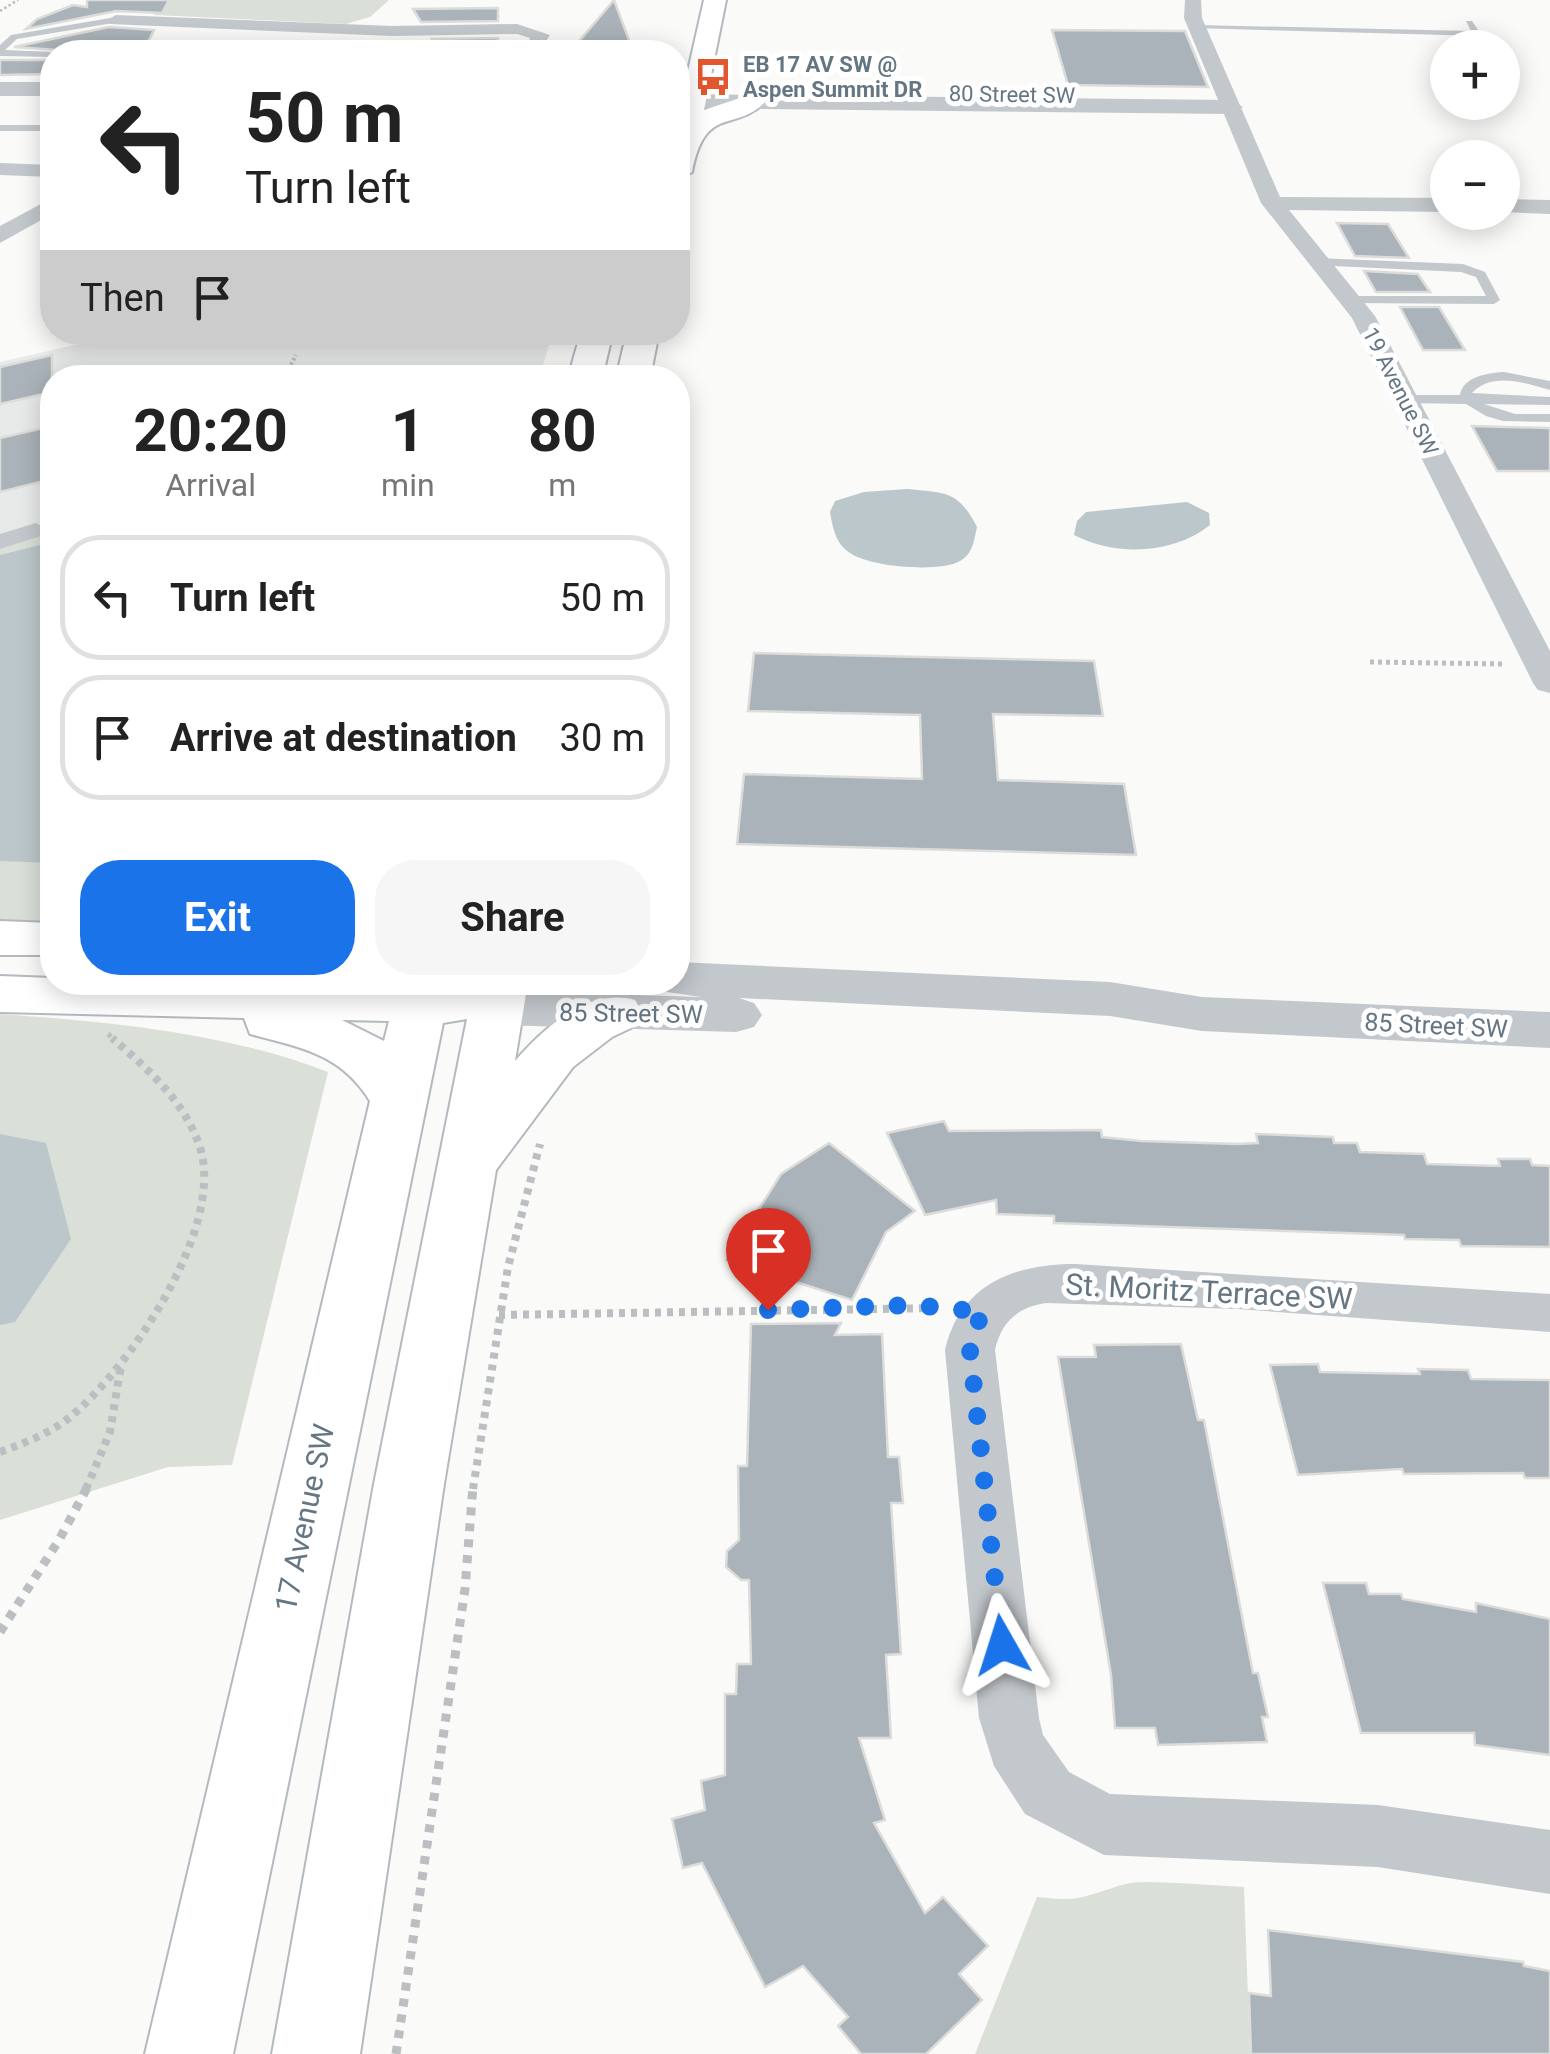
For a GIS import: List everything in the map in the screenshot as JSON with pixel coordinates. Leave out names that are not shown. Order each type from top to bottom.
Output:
[{"type":"main road","points":[[690,83],[715,0]]},
{"type":"main road","points":[[690,135],[714,114],[752,102]]},
{"type":"main road","points":[[0,938],[40,938]]},
{"type":"main road","name":"85 Street SW","points":[[0,994],[210,1001],[369,995]]},
{"type":"main road","name":"17 Avenue SW","points":[[189,2054],[396,1096],[421,995]]},
{"type":"main road","points":[[316,2054],[409,1484],[499,995]]},
{"type":"main road","points":[[210,1001],[246,1016],[347,1042],[374,1058],[396,1096]]},
{"type":"main road","points":[[468,1168],[561,1042],[589,1023],[616,1013]]},
{"type":"street","name":"19 Avenue SW","points":[[1193,0],[1198,28],[1272,203],[1316,262],[1364,316],[1545,674]]},
{"type":"street","points":[[338,40],[394,11]]},
{"type":"street","points":[[116,20],[358,30],[524,30],[541,35],[538,40]]},
{"type":"street","points":[[0,88],[40,89]]},
{"type":"street","name":"80 Street SW","points":[[690,96],[752,102],[1017,99]]},
{"type":"street","name":"80 Street SW","points":[[690,96],[1229,102]]},
{"type":"street","points":[[0,169],[40,170]]},
{"type":"street","points":[[1272,203],[1430,205]]},
{"type":"street","points":[[1520,206],[1550,207]]},
{"type":"street","points":[[0,236],[40,212]]},
{"type":"street","points":[[0,542],[36,530]]},
{"type":"street","name":"85 Street SW","points":[[690,980],[1110,999],[1202,1014]]},
{"type":"street","name":"85 Street SW","points":[[499,995],[616,1013],[1114,1020],[1202,1014],[1550,1030]]},
{"type":"street","name":"St. Moritz Terrace SW","points":[[984,1312],[1020,1289],[1049,1284],[1195,1287],[1550,1313]]},
{"type":"street","points":[[984,1312],[973,1331],[970,1350],[1009,1718],[1016,1746],[1047,1793],[1104,1824],[1378,1836],[1550,1862]]},
{"type":"lane","points":[[0,52],[14,37],[116,20]]},
{"type":"lane","points":[[1407,22],[1415,34]]},
{"type":"lane","points":[[1198,28],[1479,34],[1469,23]]},
{"type":"lane","points":[[0,52],[40,54]]},
{"type":"lane","points":[[0,128],[40,128]]},
{"type":"lane","points":[[1316,262],[1446,264],[1481,275],[1494,300],[1348,299]]},
{"type":"lane","points":[[1468,400],[1468,386],[1486,378],[1517,378],[1550,386]]},
{"type":"lane","points":[[1406,399],[1550,400]]},
{"type":"lane","points":[[1468,400],[1508,417],[1550,418]]},
{"type":"path","points":[[0,12],[18,0]]},
{"type":"path","points":[[291,365],[296,355]]},
{"type":"path","points":[[1370,662],[1545,674]]},
{"type":"path","points":[[0,1452],[46,1434],[121,1363],[161,1304],[191,1238],[206,1177],[185,1110],[148,1069],[104,1031]]},
{"type":"path","points":[[396,2054],[465,1589],[476,1453],[499,1315],[541,1141]]},
{"type":"path","points":[[499,1315],[914,1305],[984,1312]]},
{"type":"path","points":[[0,1632],[44,1570],[106,1444],[122,1389],[121,1363]]},
{"type":"shaded area","points":[[171,0],[389,0],[370,17],[346,24],[154,15]]},
{"type":"shaded area","points":[[74,345],[549,345],[543,365],[40,365],[40,532],[0,547],[0,362]]},
{"type":"shaded area","points":[[907,489],[941,493],[963,506],[977,527],[968,555],[950,565],[905,567],[860,558],[841,545],[830,512],[835,501],[864,492]]},
{"type":"shaded area","points":[[1187,502],[1209,513],[1210,525],[1196,535],[1162,547],[1108,547],[1074,535],[1077,521],[1086,512]]},
{"type":"shaded area","points":[[40,532],[40,927],[0,926],[0,547]]},
{"type":"shaded area","points":[[40,545],[40,863],[0,861],[0,555]]},
{"type":"shaded area","points":[[0,1014],[125,1025],[208,1038],[328,1072],[232,1465],[168,1467],[0,1520]]},
{"type":"shaded area","points":[[0,1134],[46,1143],[71,1239],[15,1322],[0,1325]]},
{"type":"shaded area","points":[[1128,1883],[1244,1887],[1250,2054],[975,2054],[1037,1897],[1073,1899]]},
{"type":"building","points":[[87,0],[169,0],[162,13],[116,11],[26,29],[37,19],[73,5],[87,7]]},
{"type":"building","points":[[614,0],[629,40],[580,40]]},
{"type":"building","points":[[498,8],[498,21],[421,22],[413,9]]},
{"type":"building","points":[[109,27],[154,30],[149,40],[47,40]]},
{"type":"building","points":[[1052,30],[1185,31],[1208,87],[1068,85]]},
{"type":"building","points":[[498,38],[498,40],[433,40]]},
{"type":"building","points":[[40,42],[40,49],[14,47]]},
{"type":"building","points":[[0,60],[40,60],[40,74],[0,75]]},
{"type":"building","points":[[1337,223],[1388,224],[1409,258],[1355,256]]},
{"type":"building","points":[[1364,271],[1418,274],[1430,292],[1376,292]]},
{"type":"building","points":[[1400,307],[1439,307],[1465,350],[1423,350]]},
{"type":"building","points":[[52,355],[52,365],[40,365],[40,395],[0,404],[0,367]]},
{"type":"building","points":[[1472,426],[1550,428],[1550,471],[1497,471]]},
{"type":"building","points":[[40,429],[40,482],[0,492],[0,438]]},
{"type":"building","points":[[754,653],[1094,661],[1103,716],[993,714],[998,780],[1124,784],[1136,855],[737,844],[744,774],[922,779],[920,715],[748,711]]},
{"type":"building","points":[[944,1121],[949,1131],[1101,1130],[1102,1137],[1141,1141],[1237,1144],[1258,1143],[1256,1134],[1333,1137],[1334,1143],[1357,1143],[1360,1152],[1424,1154],[1427,1164],[1500,1166],[1498,1159],[1530,1159],[1532,1165],[1550,1166],[1550,1247],[1461,1246],[1459,1240],[1405,1239],[1404,1235],[1054,1223],[1054,1216],[997,1214],[996,1200],[925,1215],[887,1133]]},
{"type":"building","points":[[829,1143],[915,1211],[886,1232],[852,1300],[727,1260],[781,1174]]},
{"type":"building","points":[[841,1323],[835,1335],[882,1334],[888,1457],[899,1457],[903,1503],[891,1503],[901,1654],[886,1655],[891,1738],[859,1738],[885,1820],[874,1823],[925,1913],[943,1897],[988,1946],[959,1974],[982,2000],[926,2054],[861,2054],[838,2026],[848,2017],[803,1966],[765,1987],[702,1863],[683,1868],[672,1819],[705,1810],[701,1781],[725,1775],[725,1694],[736,1694],[737,1664],[751,1664],[749,1580],[741,1580],[726,1567],[727,1551],[739,1540],[738,1466],[747,1466],[751,1324]]},
{"type":"building","points":[[1181,1344],[1198,1420],[1204,1420],[1253,1673],[1258,1673],[1268,1717],[1262,1717],[1267,1742],[1158,1745],[1155,1728],[1115,1728],[1111,1675],[1058,1357],[1096,1357],[1094,1345]]},
{"type":"building","points":[[1318,1364],[1320,1372],[1420,1374],[1418,1369],[1468,1370],[1471,1379],[1550,1380],[1550,1478],[1525,1478],[1523,1473],[1404,1474],[1402,1469],[1298,1475],[1270,1365]]},
{"type":"building","points":[[1323,1583],[1366,1583],[1369,1594],[1401,1594],[1403,1599],[1476,1612],[1476,1603],[1550,1619],[1550,1755],[1475,1745],[1474,1733],[1361,1733]]},
{"type":"building","points":[[1268,1930],[1523,1962],[1524,1966],[1550,1971],[1550,2054],[1251,2054],[1249,1993],[1271,1996]]},
{"type":"place","name":"EB 17 AV SW @ Aspen Summit DR","points":[[713,77]]},
{"type":"route","points":[[768,1310],[914,1305],[984,1312],[973,1331],[970,1350],[1002,1645]]}]
